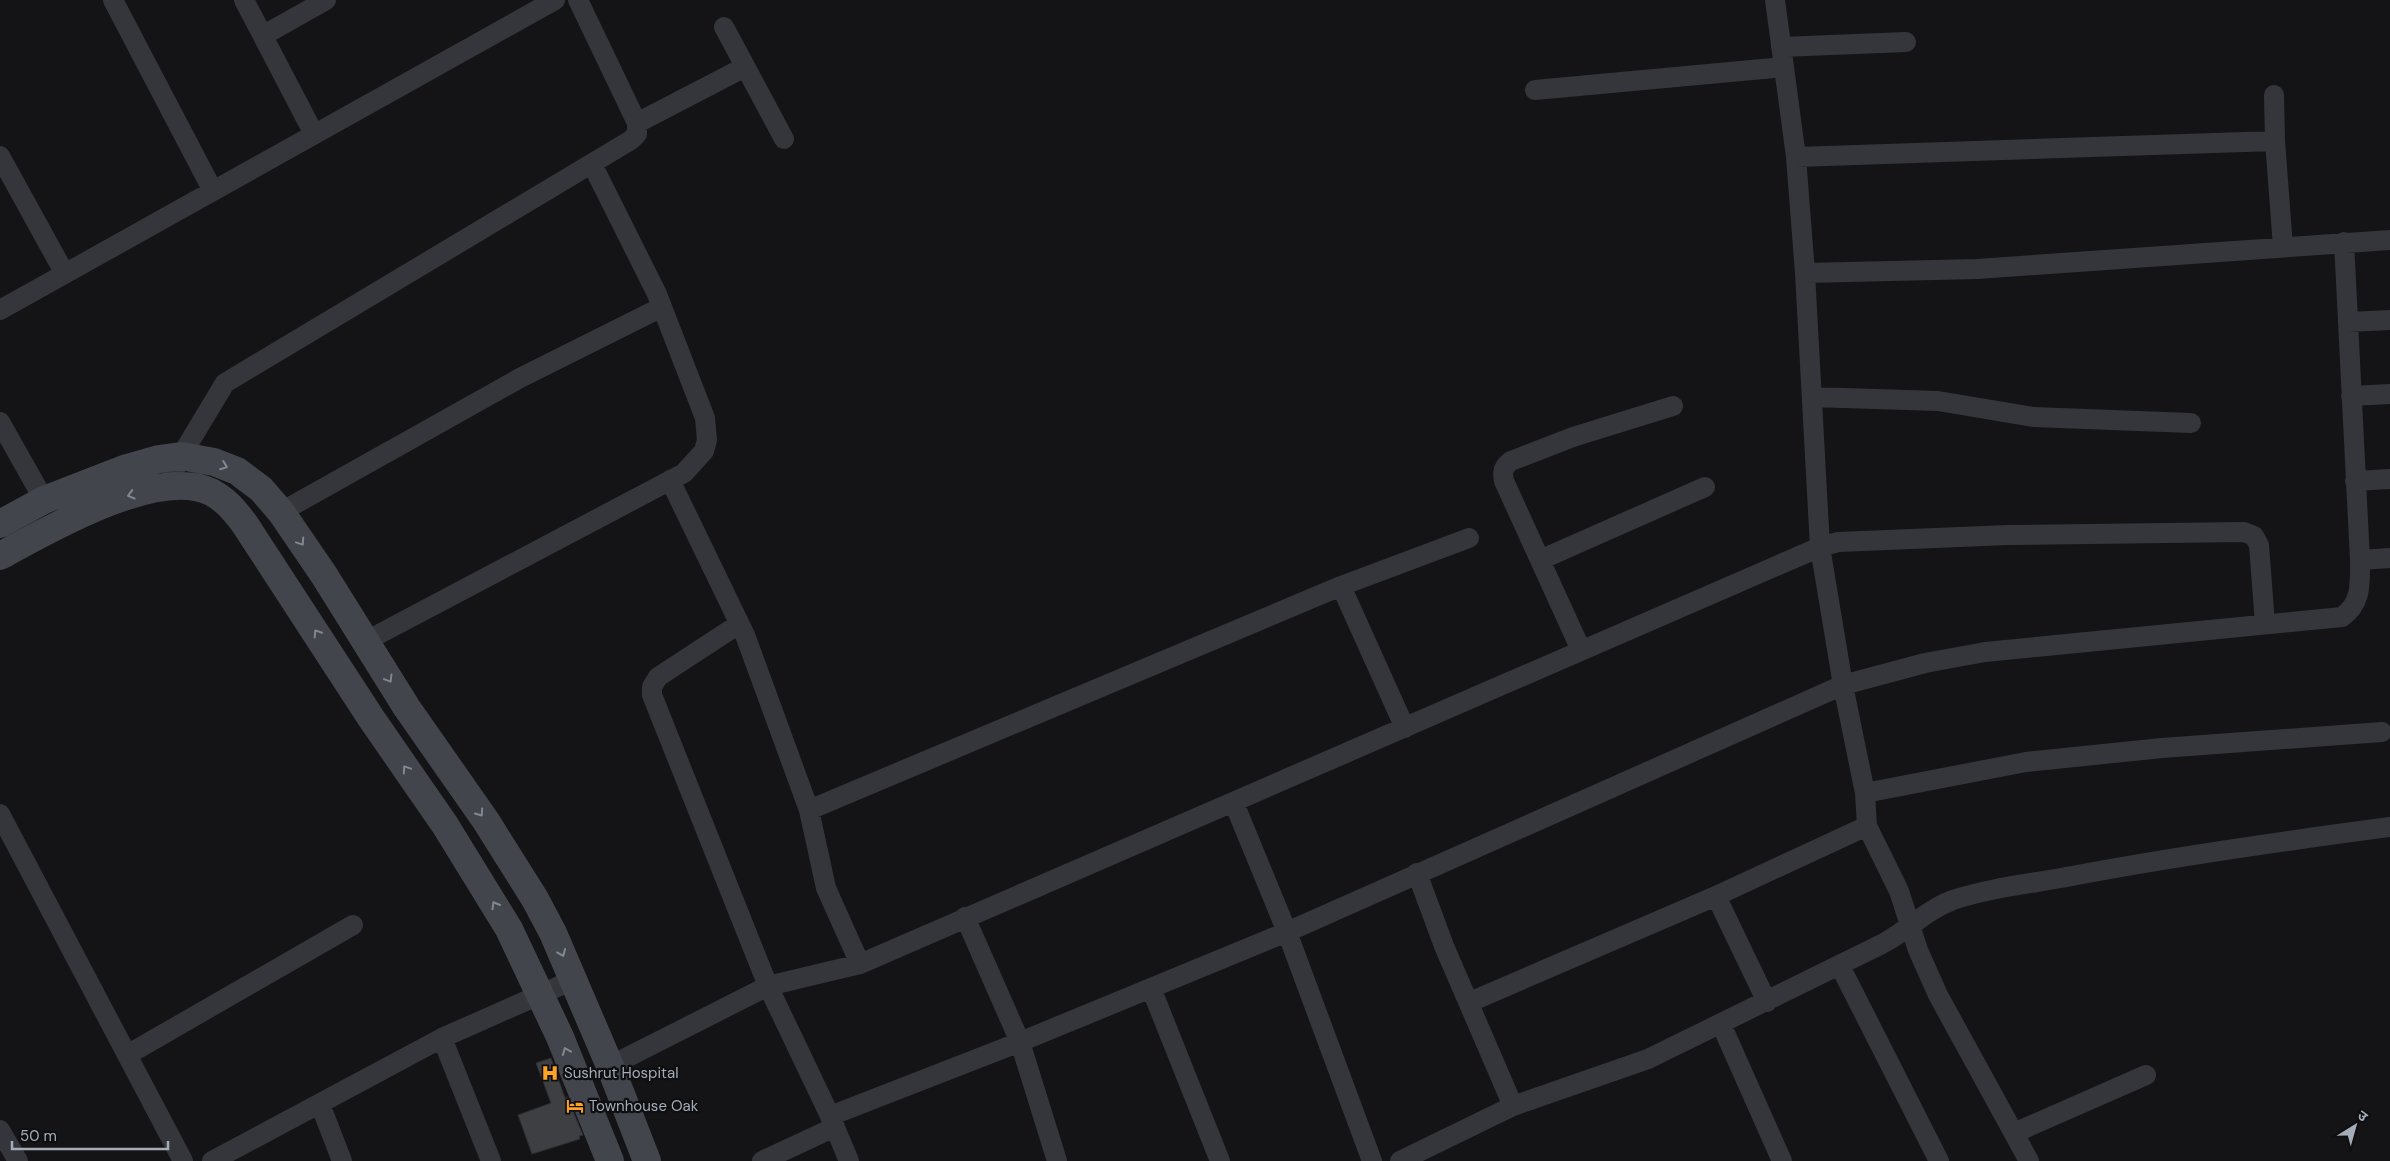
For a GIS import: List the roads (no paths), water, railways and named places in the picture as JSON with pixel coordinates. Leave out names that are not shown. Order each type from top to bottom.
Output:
[{"type":"street","points":[[113,0],[212,191]]},
{"type":"street","points":[[244,0],[264,35],[314,134]]},
{"type":"street","points":[[264,35],[326,0]]},
{"type":"street","points":[[0,310],[555,0]]},
{"type":"street","points":[[166,488],[181,456],[225,383],[592,164],[637,134],[637,123],[578,0]]},
{"type":"street","points":[[1775,0],[1796,157],[1805,272],[1820,547],[1843,685],[1865,793],[1867,826],[1899,891],[1918,950],[1938,996],[2029,1161]]},
{"type":"street","points":[[724,27],[784,139]]},
{"type":"street","points":[[1535,90],[1906,42]]},
{"type":"street","points":[[637,123],[746,67]]},
{"type":"street","points":[[2274,95],[2275,141],[2283,247]]},
{"type":"street","points":[[1796,157],[2275,141]]},
{"type":"street","points":[[0,156],[65,274]]},
{"type":"street","points":[[366,641],[670,480],[696,463],[704,452],[707,440],[705,418],[662,307],[592,164]]},
{"type":"street","points":[[1805,272],[1977,269],[2390,240]]},
{"type":"street","points":[[762,1161],[832,1121],[1286,932],[1843,685],[1925,663],[1986,652],[2342,617],[2355,604],[2359,592],[2360,560],[2344,242]]},
{"type":"street","points":[[281,512],[520,378],[662,307]]},
{"type":"street","points":[[2348,322],[2390,320]]},
{"type":"street","points":[[2351,396],[2390,394]]},
{"type":"street","points":[[1812,397],[1938,401],[2033,417],[2191,423]]},
{"type":"street","points":[[1580,650],[1504,481],[1502,472],[1511,461],[1573,437],[1673,406]]},
{"type":"street","points":[[0,422],[44,500]]},
{"type":"street","points":[[0,524],[44,500],[124,469],[159,459],[181,456],[214,462],[237,471],[261,489],[281,512],[366,641],[407,708],[486,821],[535,900],[573,980],[610,1066],[647,1161]]},
{"type":"street","points":[[2355,481],[2390,479]]},
{"type":"street","points":[[670,480],[739,624],[809,810],[826,888],[860,964]]},
{"type":"street","points":[[0,556],[53,527],[108,502],[147,491],[191,487],[210,492],[228,503],[244,523],[481,882],[509,930],[560,1037],[610,1161]]},
{"type":"street","points":[[1540,560],[1705,487]]},
{"type":"street","points":[[610,1066],[768,986],[860,964],[965,917],[1234,803],[1580,650],[1820,547],[1838,542],[2244,532],[2254,536],[2259,545],[2265,624]]},
{"type":"street","points":[[809,810],[1341,586],[1470,538]]},
{"type":"street","points":[[2360,560],[2390,558]]},
{"type":"street","points":[[1341,586],[1405,728]]},
{"type":"street","points":[[739,624],[658,677],[652,687],[652,695],[768,986],[849,1161]]},
{"type":"street","points":[[1865,793],[2026,762],[2162,748],[2382,732]]},
{"type":"street","points":[[1234,803],[1286,932],[1372,1161]]},
{"type":"street","points":[[0,814],[183,1161]]},
{"type":"street","points":[[1470,1002],[1716,896],[1867,826]]},
{"type":"street","points":[[1400,1161],[1513,1106],[1626,1069],[1767,1002],[1896,937],[1910,925],[1940,906],[1978,894],[2107,870],[2307,838],[2390,827]]},
{"type":"street","points":[[1417,873],[1444,946],[1470,1002],[1513,1106]]},
{"type":"street","points":[[1716,896],[1767,1002]]},
{"type":"street","points":[[965,917],[1020,1042],[1057,1161]]},
{"type":"street","points":[[127,1055],[353,925]]},
{"type":"street","points":[[1840,966],[1938,1161]]},
{"type":"street","points":[[212,1161],[442,1038],[573,980]]},
{"type":"street","points":[[1151,988],[1220,1161]]},
{"type":"street","points":[[1721,1024],[1782,1161]]},
{"type":"street","points":[[442,1038],[491,1161]]},
{"type":"street","points":[[2014,1133],[2146,1075]]},
{"type":"street","points":[[320,1104],[342,1161]]},
{"type":"street","points":[[0,1130],[18,1161]]},
{"type":"place","name":"Sushrut Hospital","points":[[550,1073]]},
{"type":"place","name":"Townhouse Oak","points":[[575,1106]]}]
